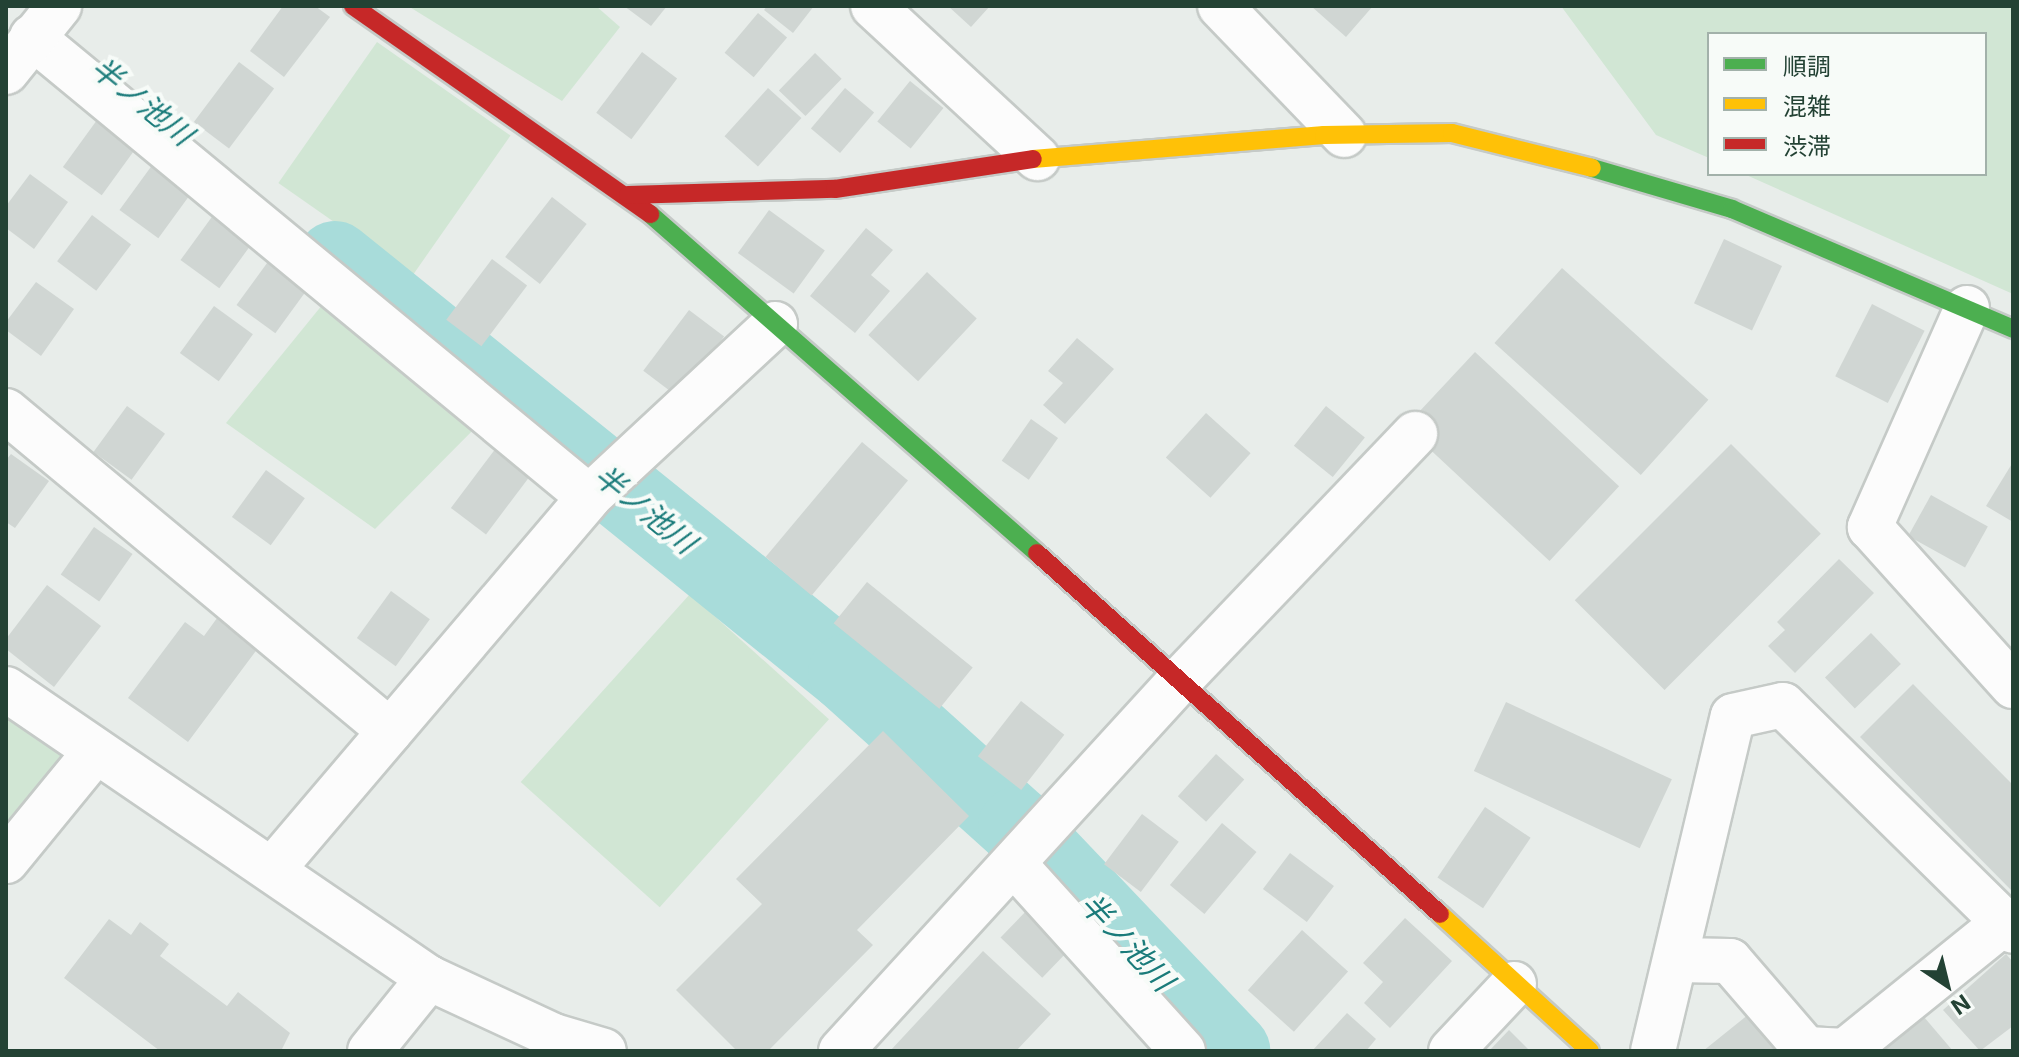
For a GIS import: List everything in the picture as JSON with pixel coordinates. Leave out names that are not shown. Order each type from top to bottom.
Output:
[{"type":"street","points":[[353,6],[628,195],[1181,679],[1590,1051]]},
{"type":"street","points":[[873,6],[1037,158]]},
{"type":"street","points":[[1220,6],[1344,135]]},
{"type":"street","points":[[6,72],[45,21],[589,497]]},
{"type":"street","points":[[628,195],[835,189],[1037,158],[1344,135],[1452,133],[1532,150],[1732,209],[2013,329]]},
{"type":"street","points":[[1967,308],[1870,527],[2013,686]]},
{"type":"street","points":[[272,870],[589,497],[775,324]]},
{"type":"street","points":[[6,411],[390,731]]},
{"type":"street","points":[[841,1051],[1181,679],[1415,434]]},
{"type":"street","points":[[6,689],[429,978],[554,1036],[604,1051]]},
{"type":"street","points":[[1653,1051],[1733,716],[1783,705],[2009,927],[1843,1051],[1806,1049],[1730,961],[1677,960]]},
{"type":"street","points":[[6,861],[96,751]]},
{"type":"street","points":[[1014,864],[1183,1051]]},
{"type":"street","points":[[370,1051],[429,978]]},
{"type":"street","points":[[1451,1051],[1514,984]]},
{"type":"green space","points":[[408,6],[596,6],[620,27],[562,101]]},
{"type":"green space","points":[[1561,6],[2013,6],[2013,294],[1748,176],[1987,176],[1987,32],[1707,32],[1707,157],[1656,135]]},
{"type":"green space","points":[[377,42],[511,135],[412,276],[278,183]]},
{"type":"green space","points":[[336,288],[484,419],[375,529],[226,423]]},
{"type":"green space","points":[[690,594],[829,719],[660,907],[521,782]]},
{"type":"green space","points":[[6,689],[96,751],[6,861]]},
{"type":"building","points":[[283,6],[315,6],[330,17],[284,77],[250,51]]},
{"type":"building","points":[[624,6],[667,6],[651,26]]},
{"type":"building","points":[[767,6],[814,6],[793,33],[764,10]]},
{"type":"building","points":[[948,6],[990,6],[971,27]]},
{"type":"building","points":[[1311,6],[1373,6],[1346,37]]},
{"type":"building","points":[[758,13],[787,37],[754,77],[725,53]]},
{"type":"building","points":[[642,52],[677,78],[631,139],[596,113]]},
{"type":"building","points":[[815,53],[842,79],[805,116],[779,90]]},
{"type":"building","points":[[239,62],[274,88],[229,148],[194,122]]},
{"type":"building","points":[[910,81],[943,108],[911,148],[877,121]]},
{"type":"building","points":[[768,88],[801,118],[758,166],[725,136]]},
{"type":"building","points":[[845,88],[874,112],[840,153],[811,129]]},
{"type":"building","points":[[97,120],[136,148],[102,195],[63,167]]},
{"type":"building","points":[[153,164],[192,192],[158,238],[119,210]]},
{"type":"building","points":[[30,174],[68,202],[34,249],[6,228],[6,206]]},
{"type":"building","points":[[552,197],[587,224],[540,284],[505,257]]},
{"type":"building","points":[[769,210],[825,251],[794,293],[738,253]]},
{"type":"building","points":[[214,214],[253,242],[219,288],[180,260]]},
{"type":"building","points":[[92,215],[131,244],[96,291],[57,261]]},
{"type":"building","points":[[866,228],[893,250],[871,275],[890,291],[855,333],[810,296]]},
{"type":"building","points":[[1724,239],[1782,266],[1752,330],[1694,303]]},
{"type":"building","points":[[270,259],[309,287],[275,333],[236,305]]},
{"type":"building","points":[[492,259],[527,285],[481,346],[446,320]]},
{"type":"building","points":[[1562,268],[1708,400],[1641,475],[1494,343]]},
{"type":"building","points":[[927,272],[977,318],[918,381],[868,335]]},
{"type":"building","points":[[36,282],[74,309],[41,356],[6,330],[6,322]]},
{"type":"building","points":[[1872,304],[1925,331],[1888,403],[1835,376]]},
{"type":"building","points":[[214,306],[253,334],[219,381],[180,353]]},
{"type":"building","points":[[689,310],[724,336],[678,397],[643,371]]},
{"type":"building","points":[[1077,338],[1114,369],[1065,424],[1043,405],[1063,383],[1048,371]]},
{"type":"building","points":[[1475,352],[1619,486],[1550,561],[1405,427]]},
{"type":"building","points":[[127,406],[165,434],[132,480],[93,452]]},
{"type":"building","points":[[1326,406],[1365,437],[1333,477],[1294,446]]},
{"type":"building","points":[[1206,413],[1251,453],[1210,498],[1166,458]]},
{"type":"building","points":[[1031,419],[1058,438],[1029,480],[1002,461]]},
{"type":"building","points":[[862,442],[908,481],[812,595],[766,557]]},
{"type":"building","points":[[1731,444],[1821,534],[1665,690],[1575,600]]},
{"type":"building","points":[[496,448],[531,474],[486,534],[451,508]]},
{"type":"building","points":[[11,454],[49,481],[15,528],[6,522],[6,460]]},
{"type":"building","points":[[2013,462],[2013,522],[1986,506]]},
{"type":"building","points":[[266,470],[305,498],[271,545],[232,517]]},
{"type":"building","points":[[1931,495],[1988,527],[1965,568],[1908,536]]},
{"type":"building","points":[[94,527],[133,554],[99,601],[61,575]]},
{"type":"building","points":[[1839,559],[1874,593],[1795,673],[1768,646],[1785,630],[1777,622]]},
{"type":"building","points":[[867,582],[973,668],[939,709],[834,623]]},
{"type":"building","points":[[47,585],[101,626],[54,687],[6,649],[6,639]]},
{"type":"building","points":[[391,591],[430,619],[396,666],[357,638]]},
{"type":"building","points":[[220,614],[261,644],[188,742],[128,698],[185,622],[204,636]]},
{"type":"building","points":[[1871,633],[1901,664],[1855,708],[1825,677]]},
{"type":"building","points":[[1913,684],[2013,785],[2013,892],[1860,737]]},
{"type":"building","points":[[1021,701],[1064,735],[1021,790],[978,756]]},
{"type":"building","points":[[1506,702],[1672,779],[1640,848],[1474,771]]},
{"type":"building","points":[[883,731],[969,816],[857,930],[873,945],[768,1051],[737,1051],[676,990],[762,904],[736,879]]},
{"type":"building","points":[[1216,754],[1244,779],[1206,822],[1178,796]]},
{"type":"building","points":[[1485,807],[1531,838],[1483,908],[1437,877]]},
{"type":"building","points":[[1142,814],[1179,842],[1141,892],[1104,864]]},
{"type":"building","points":[[1222,823],[1256,852],[1204,914],[1170,885]]},
{"type":"building","points":[[1290,853],[1334,886],[1307,922],[1263,889]]},
{"type":"building","points":[[1029,908],[1071,948],[1042,978],[1001,937]]},
{"type":"building","points":[[1405,918],[1452,961],[1390,1028],[1364,1003],[1383,982],[1363,963]]},
{"type":"building","points":[[109,919],[131,935],[140,922],[169,944],[160,956],[227,1006],[238,992],[290,1033],[281,1051],[160,1051],[64,978]]},
{"type":"building","points":[[1302,930],[1348,971],[1294,1032],[1248,990]]},
{"type":"building","points":[[983,951],[1051,1014],[1016,1051],[890,1051]]},
{"type":"building","points":[[2006,954],[2013,962],[2013,1026],[1980,1051],[1943,1010]]},
{"type":"building","points":[[1347,1013],[1376,1039],[1366,1051],[1312,1051]]},
{"type":"building","points":[[1749,1014],[1776,1051],[1703,1051]]},
{"type":"building","points":[[1924,1017],[1953,1051],[1883,1051]]},
{"type":"building","points":[[1509,1030],[1530,1051],[1489,1051]]},
{"type":"waterway","name":"半ノ池川","points":[[335,260],[847,673],[1017,826],[1231,1051]]},
{"type":"traffic: fast","points":[[1592,168],[1732,209],[2013,329]]},
{"type":"traffic: fast","points":[[650,214],[1037,553]]},
{"type":"traffic: slow","points":[[1033,159],[1324,135],[1452,133],[1592,168]]},
{"type":"traffic: slow","points":[[1440,914],[1590,1051]]},
{"type":"traffic: jam","points":[[353,6],[650,214]]},
{"type":"traffic: jam","points":[[628,195],[835,189],[1033,159]]},
{"type":"traffic: jam","points":[[1037,553],[1440,914]]}]
